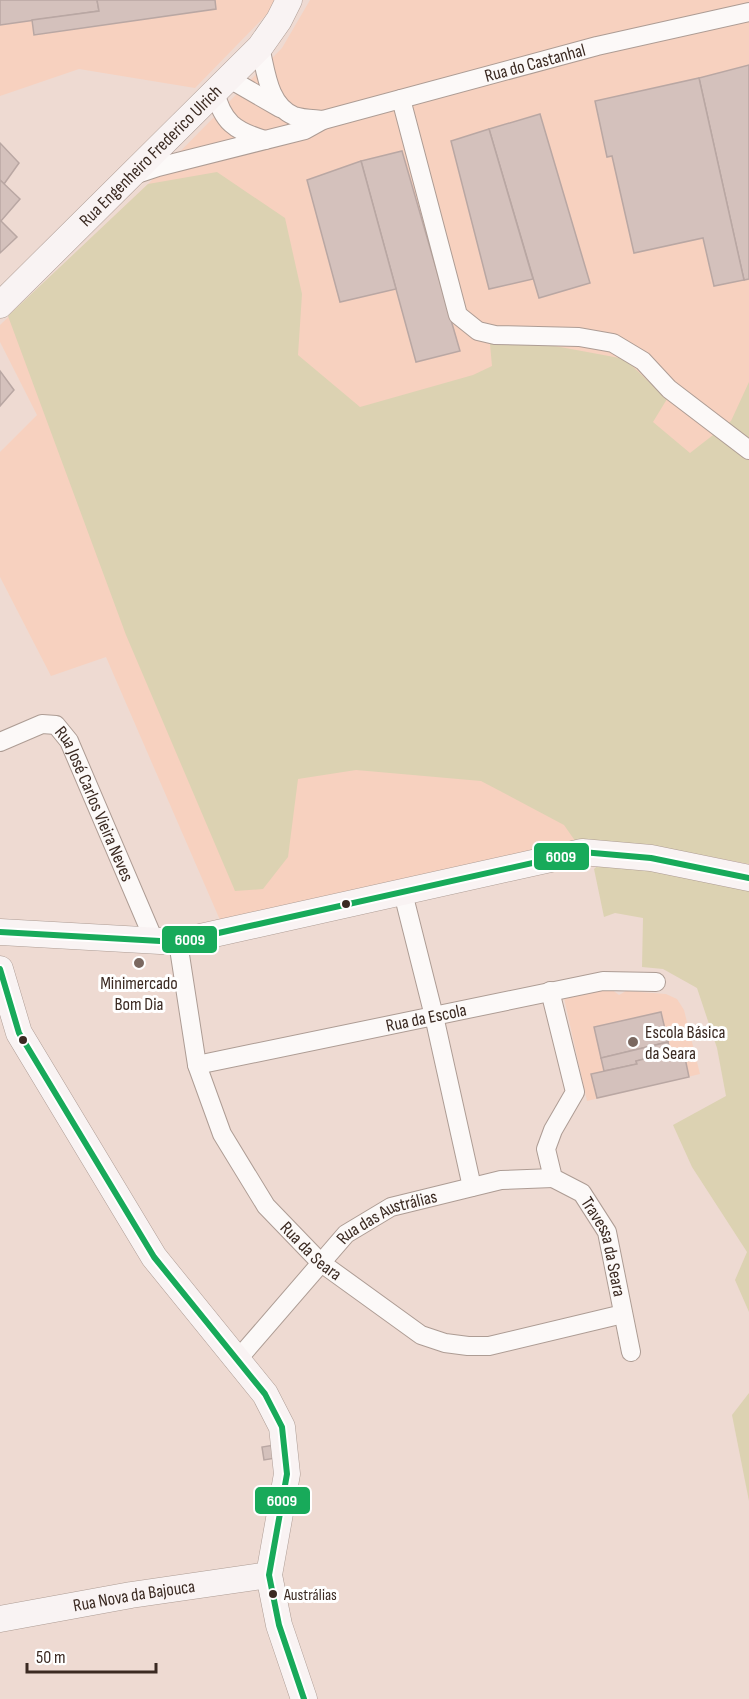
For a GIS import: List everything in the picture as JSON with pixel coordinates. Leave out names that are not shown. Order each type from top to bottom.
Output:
[{"type":"street","name":"Rua Engenheiro Frederico Ulrich","points":[[0,305],[260,47],[289,0]]},
{"type":"street","name":"Rua do Castanhal","points":[[131,176],[304,130],[322,120],[597,46],[749,12]]},
{"type":"street","points":[[260,47],[270,89],[282,109]]},
{"type":"street","points":[[221,84],[218,104],[227,121],[242,133],[266,140]]},
{"type":"street","name":"Rua do Castanhal","points":[[221,84],[296,117],[322,120]]},
{"type":"street","points":[[401,99],[458,315],[478,331],[495,335],[579,337],[613,342],[643,362],[669,389],[749,450]]},
{"type":"street","name":"Rua José Carlos Vieira Neves","points":[[0,741],[42,724],[56,725],[69,741],[166,941]]},
{"type":"street","points":[[0,932],[166,941],[403,893],[582,852],[651,858],[749,878]]},
{"type":"street","points":[[403,893],[434,1016],[472,1187]]},
{"type":"street","name":"Rua da Seara","points":[[166,941],[197,1065],[222,1134],[266,1206],[320,1262],[421,1335],[445,1343],[489,1346],[623,1314]]},
{"type":"street","points":[[0,969],[20,1033],[154,1257],[265,1394],[282,1427],[287,1474],[268,1575],[279,1625],[304,1699]]},
{"type":"street","name":"Rua da Escola","points":[[197,1065],[603,981],[657,982]]},
{"type":"street","points":[[550,992],[575,1092],[553,1130],[546,1149],[554,1178]]},
{"type":"street","name":"Rua das Austrálias","points":[[238,1359],[346,1234],[391,1207],[501,1180],[554,1178]]},
{"type":"street","name":"Travessa da Seara","points":[[554,1178],[582,1194],[607,1232],[631,1352]]},
{"type":"street","name":"Rua Nova da Bajouca","points":[[0,1619],[131,1595],[268,1575]]},
{"type":"shaded area","points":[[0,0],[277,0],[274,7],[195,88],[79,69],[0,96]]},
{"type":"shaded area","points":[[310,0],[749,0],[749,864],[670,849],[560,844],[220,920],[106,657],[51,676],[0,577],[0,452],[37,415],[0,342],[0,325],[148,184],[282,48]]},
{"type":"shaded area","points":[[217,172],[285,218],[302,294],[298,355],[360,407],[473,375],[492,366],[490,344],[544,344],[625,359],[667,399],[653,422],[690,453],[731,421],[749,382],[749,864],[670,849],[578,845],[564,825],[481,781],[356,770],[298,779],[288,857],[263,889],[235,891],[126,635],[8,316],[148,184]]},
{"type":"shaded area","points":[[604,860],[749,888],[749,1312],[735,1280],[747,1252],[692,1167],[673,1125],[726,1096],[717,1048],[697,988],[663,969],[642,967],[643,918],[615,913],[604,917],[594,869]]},
{"type":"shaded area","name":"Escola Básica da Seara","points":[[611,989],[619,995],[626,991],[666,994],[677,999],[684,1010],[700,1074],[587,1101],[564,998],[569,994]]},
{"type":"shaded area","points":[[749,1393],[749,1501],[732,1415]]},
{"type":"building","points":[[0,0],[97,0],[99,11],[0,25]]},
{"type":"building","points":[[97,0],[215,0],[216,9],[34,35],[32,20],[99,11]]},
{"type":"building","points":[[749,65],[749,279],[744,280],[699,78]]},
{"type":"building","points":[[699,78],[744,280],[714,286],[703,238],[634,253],[612,156],[607,157],[595,101]]},
{"type":"building","points":[[540,114],[590,283],[539,298],[489,129]]},
{"type":"building","points":[[489,129],[533,279],[489,289],[451,141]]},
{"type":"building","points":[[0,143],[19,163],[4,184],[0,180]]},
{"type":"building","points":[[402,151],[460,351],[416,362],[361,161]]},
{"type":"building","points":[[361,161],[396,289],[340,302],[307,180]]},
{"type":"building","points":[[0,180],[20,199],[1,221],[0,220]]},
{"type":"building","points":[[0,220],[17,237],[0,253]]},
{"type":"building","points":[[0,371],[14,390],[0,406]]},
{"type":"building","points":[[661,1012],[668,1042],[601,1058],[594,1027]]},
{"type":"building","points":[[668,1042],[671,1056],[666,1057],[665,1054],[636,1061],[637,1064],[604,1071],[601,1058]]},
{"type":"building","points":[[684,1053],[689,1077],[597,1098],[591,1074],[637,1064],[636,1061],[665,1054],[666,1057]]},
{"type":"building","points":[[274,1445],[276,1458],[264,1460],[262,1447]]},
{"type":"transit line","name":"6009","points":[[0,932],[178,942],[582,852],[651,858],[749,878]]},
{"type":"transit line","name":"6009","points":[[0,969],[19,1033],[154,1257],[265,1394],[282,1427],[287,1474],[269,1575],[279,1625],[304,1699]]},
{"type":"place","name":"Minimercado Bom Dia","points":[[139,963]]},
{"type":"place","name":"Escola Básica da Seara","points":[[633,1042]]},
{"type":"place","name":"Austrálias","points":[[273,1594]]}]
